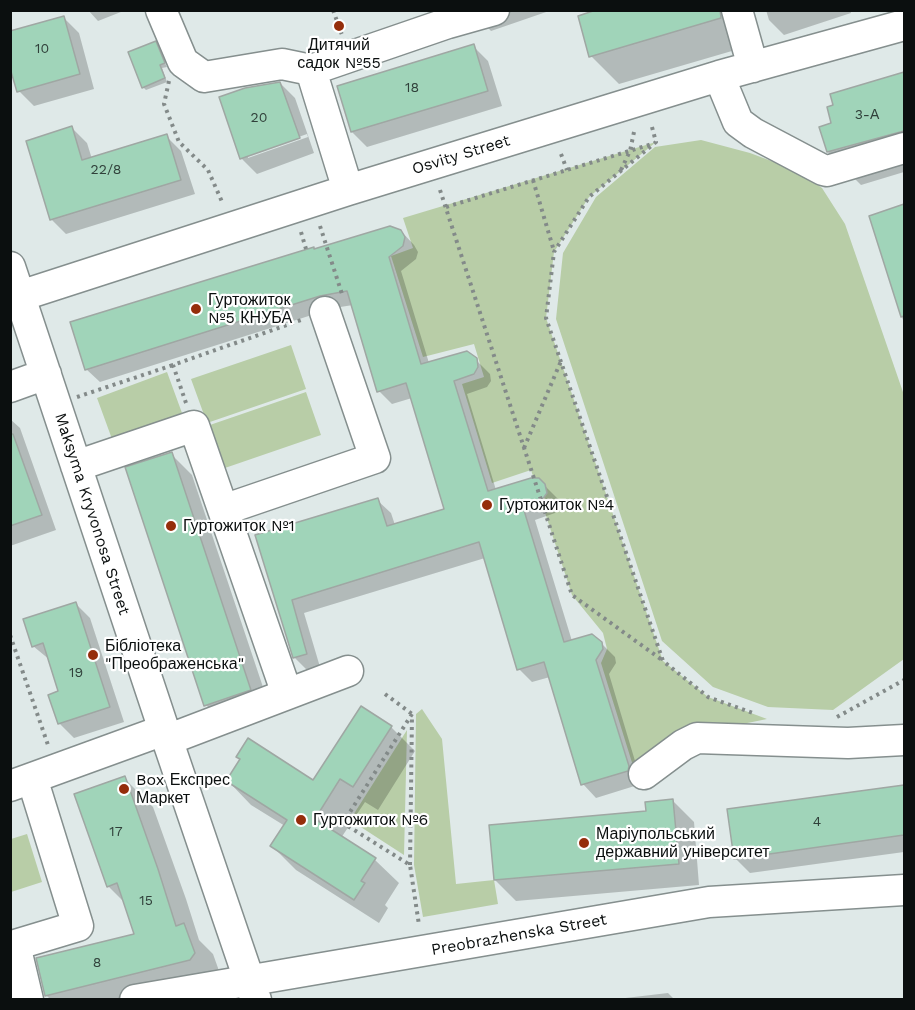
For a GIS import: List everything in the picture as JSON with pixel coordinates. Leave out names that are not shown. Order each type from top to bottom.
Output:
[{"type":"street","points":[[161,10],[183,62],[204,77],[282,64],[311,70],[445,17],[494,10]]},
{"type":"street","points":[[737,10],[753,67]]},
{"type":"street","name":"Osvity Street","points":[[20,296],[348,190],[719,76],[904,25]]},
{"type":"street","points":[[311,70],[348,190]]},
{"type":"street","points":[[719,76],[738,122],[753,133],[823,170],[858,163],[904,148]]},
{"type":"street","name":"Maksyma Kryvonosa Street","points":[[10,267],[253,990]]},
{"type":"street","points":[[223,510],[375,458],[325,312]]},
{"type":"street","points":[[10,387],[46,374]]},
{"type":"street","points":[[76,466],[194,426],[287,694]]},
{"type":"street","points":[[28,999],[15,945],[78,926],[33,778],[287,694],[348,670]]},
{"type":"street","points":[[644,774],[683,745],[697,738],[848,743],[904,740]]},
{"type":"street","name":"Preobrazhenska Street","points":[[135,999],[253,990],[709,902],[904,890]]},
{"type":"path","points":[[183,62],[169,81],[164,104],[179,142],[208,170],[233,227]]},
{"type":"path","points":[[652,127],[656,142]]},
{"type":"path","points":[[621,171],[630,151],[634,132]]},
{"type":"path","points":[[446,207],[656,142]]},
{"type":"path","points":[[554,252],[589,197],[656,142]]},
{"type":"path","points":[[561,154],[567,170]]},
{"type":"path","points":[[533,180],[554,252],[546,318],[663,661]]},
{"type":"path","points":[[440,190],[572,595],[708,697],[758,715]]},
{"type":"path","points":[[75,398],[346,305],[320,226]]},
{"type":"path","points":[[301,232],[306,249]]},
{"type":"path","points":[[524,448],[561,361]]},
{"type":"path","points":[[173,365],[194,426]]},
{"type":"path","points":[[10,635],[33,778]]},
{"type":"path","points":[[834,719],[904,680]]},
{"type":"path","points":[[386,694],[412,714]]},
{"type":"path","points":[[410,865],[343,823],[412,714]]},
{"type":"path","points":[[412,714],[410,865],[419,925]]},
{"type":"green space","points":[[701,140],[750,153],[798,171],[822,188],[845,224],[904,395],[904,659],[833,710],[768,707],[713,687],[662,641],[556,319],[563,253],[596,197],[655,147]]},
{"type":"green space","points":[[656,142],[589,197],[554,252],[546,318],[663,661],[708,697],[767,719],[689,735],[634,769],[601,663],[607,649],[603,633],[572,595],[531,470],[492,483],[462,384],[484,377],[474,344],[423,357],[391,256],[413,248],[403,218]]},
{"type":"green space","points":[[291,345],[306,389],[207,423],[191,379]]},
{"type":"green space","points":[[167,372],[182,413],[112,439],[97,398]]},
{"type":"green space","points":[[306,392],[321,435],[222,469],[207,426]]},
{"type":"green space","points":[[422,709],[442,739],[456,884],[494,880],[498,904],[423,917],[414,865],[416,714]]},
{"type":"green space","points":[[407,730],[404,855],[350,820]]},
{"type":"green space","points":[[27,834],[42,882],[11,892],[11,839]]},
{"type":"building","points":[[596,10],[720,10],[721,18],[589,57],[578,16]]},
{"type":"building","points":[[64,16],[80,74],[17,92],[10,68],[10,31]]},
{"type":"building","points":[[156,41],[165,63],[160,65],[165,78],[142,88],[128,52]]},
{"type":"building","points":[[474,44],[488,91],[351,132],[337,86]]},
{"type":"building","points":[[904,72],[904,131],[827,152],[819,127],[831,123],[827,107],[833,105],[830,94]]},
{"type":"building","points":[[280,82],[300,138],[240,159],[219,97],[245,88]]},
{"type":"building","points":[[72,126],[82,160],[167,134],[181,180],[50,220],[26,141]]},
{"type":"building","points":[[904,204],[904,316],[901,317],[869,216]]},
{"type":"building","name":"Гуртожиток №4","points":[[390,226],[401,230],[405,237],[403,246],[389,257],[421,364],[467,351],[477,358],[478,367],[474,374],[454,381],[488,491],[531,478],[539,478],[545,484],[547,493],[542,500],[523,507],[564,642],[592,634],[602,642],[603,649],[596,660],[629,766],[628,771],[581,785],[544,662],[517,670],[479,542],[292,600],[307,654],[293,658],[255,535],[378,498],[387,526],[444,509],[406,383],[377,392],[347,291],[320,296],[85,370],[70,322]]},
{"type":"building","points":[[10,434],[13,434],[42,515],[10,526]]},
{"type":"building","name":"Гуртожиток №1","points":[[172,452],[251,690],[204,706],[125,467]]},
{"type":"building","points":[[76,602],[110,707],[58,724],[48,695],[58,691],[43,643],[32,647],[23,619]]},
{"type":"building","name":"Гуртожиток №6","points":[[361,706],[392,726],[353,787],[340,779],[315,819],[376,858],[361,881],[365,883],[354,900],[270,846],[287,820],[226,781],[240,759],[236,757],[248,738],[313,780]]},
{"type":"building","points":[[125,776],[176,926],[184,923],[195,953],[190,960],[45,996],[36,958],[134,934],[117,883],[107,887],[74,794]]},
{"type":"building","points":[[904,785],[904,835],[734,859],[727,809]]},
{"type":"building","name":"Маріупольський державний університет","points":[[673,799],[679,864],[494,880],[489,825],[646,811],[645,802]]},
{"type":"place","name":"Дитячий садок №55","points":[[339,26]]},
{"type":"place","name":"Гуртожиток №5 КНУБА","points":[[196,309]]},
{"type":"place","name":"Гуртожиток №4","points":[[487,505]]},
{"type":"place","name":"Гуртожиток №1","points":[[171,526]]},
{"type":"place","name":"Бібліотека \"Преображенська\"","points":[[93,655]]},
{"type":"place","name":"Box Експрес Маркет","points":[[124,789]]},
{"type":"place","name":"Гуртожиток №6","points":[[301,820]]},
{"type":"place","name":"Маріупольський державний університет","points":[[584,843]]}]
